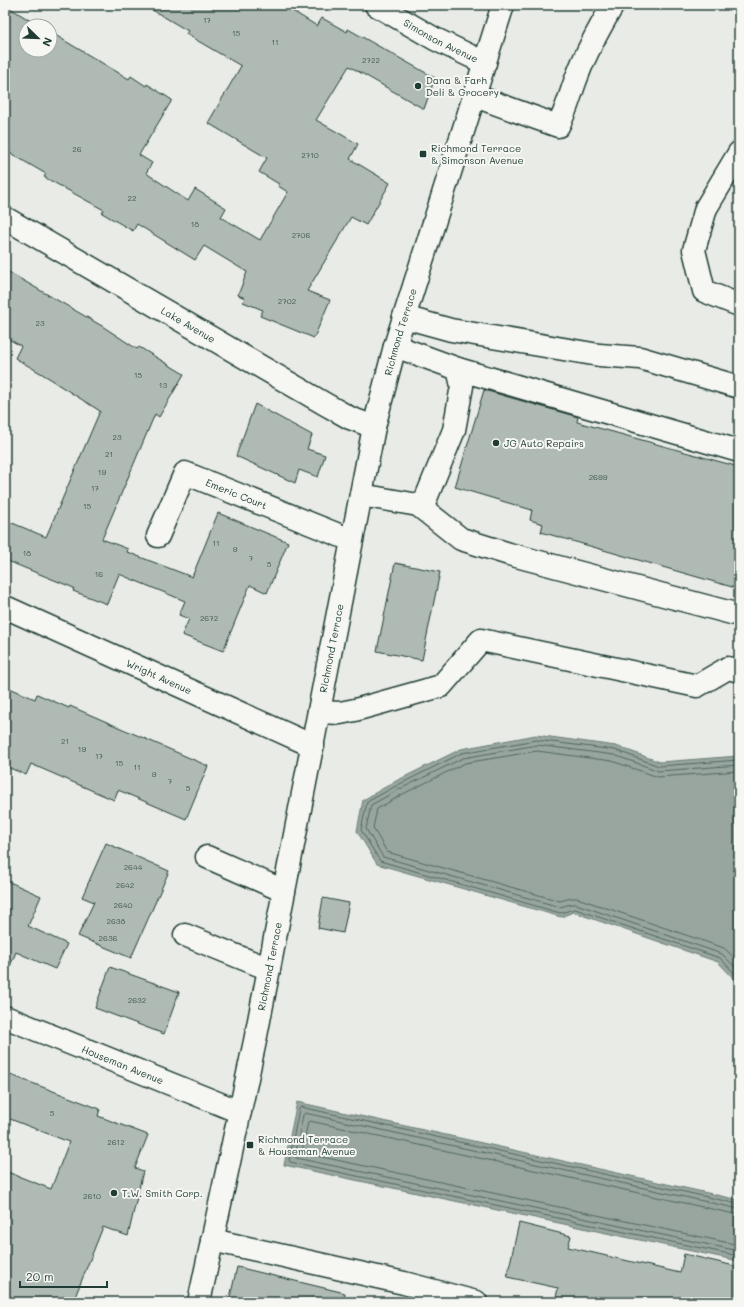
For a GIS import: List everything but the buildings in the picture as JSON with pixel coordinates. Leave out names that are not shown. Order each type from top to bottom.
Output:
[{"type":"street","name":"Simonson Avenue","points":[[376,5],[435,39],[485,63]]},
{"type":"street","name":"Richmond Terrace","points":[[198,1302],[255,1041],[374,427],[395,346],[504,5]]},
{"type":"street","points":[[474,96],[558,126],[578,73],[599,28],[613,5]]},
{"type":"street","points":[[739,153],[706,208],[694,250],[704,291],[739,305]]},
{"type":"street","name":"Lake Avenue","points":[[5,218],[325,404],[350,418],[374,427]]},
{"type":"street","points":[[404,318],[451,330],[599,355],[640,358],[739,387]]},
{"type":"street","points":[[395,346],[458,369],[739,451]]},
{"type":"street","points":[[422,508],[454,430],[462,386],[458,369]]},
{"type":"street","name":"Emeric Court","points":[[158,536],[185,473],[351,540]]},
{"type":"street","points":[[361,495],[418,505],[461,540],[739,616]]},
{"type":"street","name":"Wright Avenue","points":[[5,607],[313,746]]},
{"type":"street","points":[[319,712],[340,714],[441,686],[481,640],[697,686],[728,668],[739,671]]},
{"type":"street","points":[[207,857],[284,891]]},
{"type":"street","points":[[185,935],[269,970]]},
{"type":"street","name":"Houseman Avenue","points":[[5,1017],[240,1112]]},
{"type":"street","points":[[212,1240],[404,1283],[476,1302]]},
{"type":"water","points":[[536,735],[616,746],[660,762],[739,756],[739,984],[718,962],[573,912],[561,917],[377,864],[357,831],[363,800],[394,782],[461,749]]},
{"type":"water","points":[[297,1102],[739,1200],[739,1261],[284,1165]]},
{"type":"place","name":"Dana & Farh Deli & Grocery","points":[[418,86]]},
{"type":"place","name":"Richmond Terrace & Simonson Avenue","points":[[423,154]]},
{"type":"place","name":"JG Auto Repairs","points":[[496,443]]},
{"type":"place","name":"Richmond Terrace & Houseman Avenue","points":[[250,1145]]},
{"type":"place","name":"T.W. Smith Corp.","points":[[114,1193]]}]
